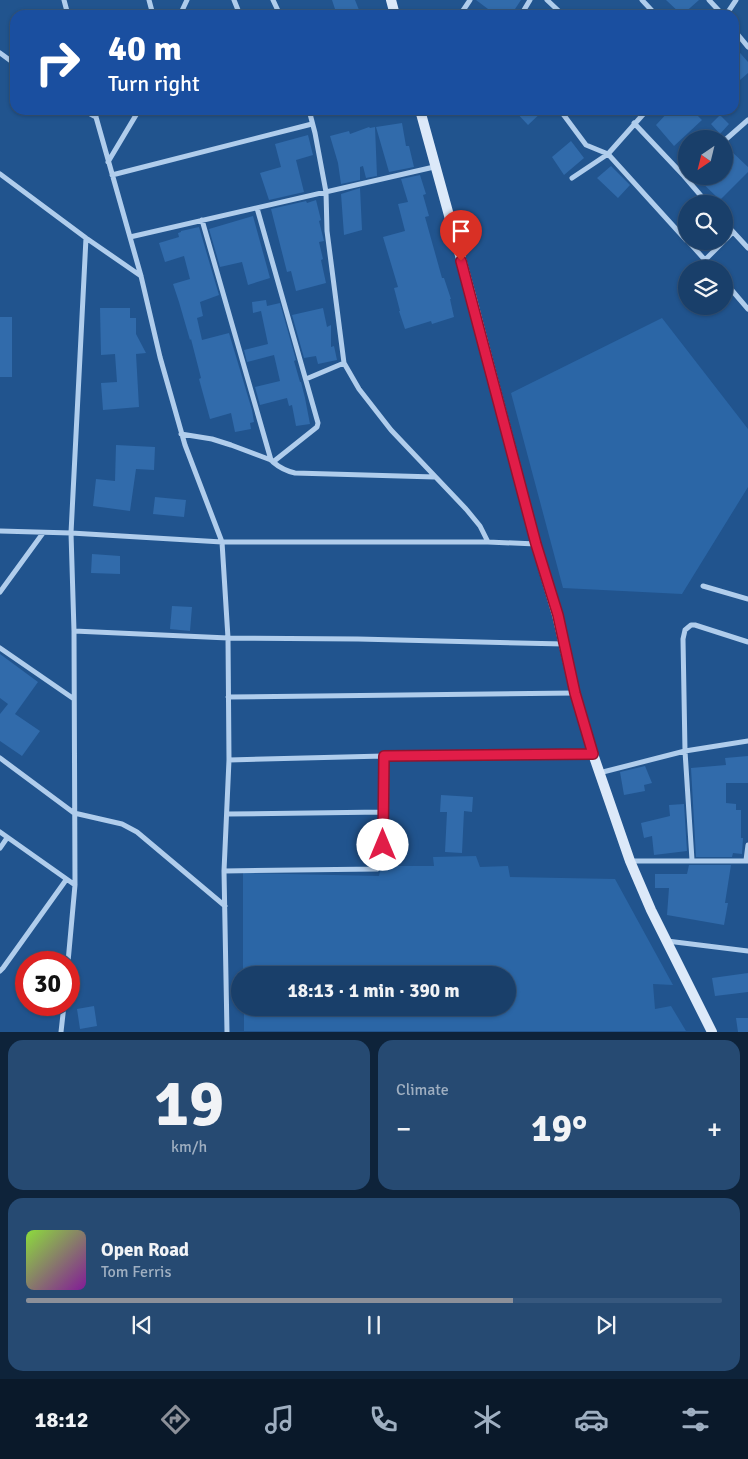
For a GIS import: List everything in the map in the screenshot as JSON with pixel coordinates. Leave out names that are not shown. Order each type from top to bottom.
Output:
[{"type":"main road","points":[[421,115],[536,544],[565,644],[575,693],[599,773],[630,861],[651,910],[712,1032]]},
{"type":"street","points":[[548,0],[559,10]]},
{"type":"street","points":[[642,0],[651,10]]},
{"type":"street","points":[[709,0],[719,10]]},
{"type":"street","points":[[728,10],[736,0]]},
{"type":"street","points":[[739,37],[748,47]]},
{"type":"street","points":[[92,115],[96,117],[141,276],[181,434],[222,542],[228,638],[229,760],[224,871],[227,1032]]},
{"type":"street","points":[[108,162],[136,115]]},
{"type":"street","points":[[310,115],[326,192],[328,239],[344,363],[359,389],[391,430],[466,508],[480,526],[488,542]]},
{"type":"street","points":[[564,115],[586,145],[608,154],[678,230]]},
{"type":"street","points":[[572,178],[608,154],[642,115]]},
{"type":"street","points":[[733,133],[748,120]]},
{"type":"street","points":[[112,175],[312,124]]},
{"type":"street","points":[[634,124],[678,168]]},
{"type":"street","points":[[130,237],[434,166]]},
{"type":"street","points":[[0,174],[141,276]]},
{"type":"street","points":[[693,185],[701,195]]},
{"type":"street","points":[[257,208],[318,422],[317,427],[272,461]]},
{"type":"street","points":[[202,220],[272,461]]},
{"type":"street","points":[[733,232],[748,248]]},
{"type":"street","points":[[69,951],[74,885],[74,631],[71,533],[86,238]]},
{"type":"street","points":[[696,250],[705,260],[715,250]]},
{"type":"street","points":[[733,292],[748,309]]},
{"type":"street","points":[[306,379],[344,363]]},
{"type":"street","points":[[181,434],[212,439],[231,445],[272,461],[282,469],[295,473],[436,477]]},
{"type":"street","points":[[0,531],[71,533],[222,542],[488,542],[536,544]]},
{"type":"street","points":[[0,592],[43,533]]},
{"type":"street","points":[[702,586],[748,599]]},
{"type":"street","points":[[692,860],[685,751],[683,639],[685,630],[691,625],[695,625],[748,642]]},
{"type":"street","points":[[74,631],[228,638],[565,644]]},
{"type":"street","points":[[0,648],[74,699]]},
{"type":"street","points":[[228,697],[575,693]]},
{"type":"street","points":[[599,773],[685,751],[748,741]]},
{"type":"street","points":[[229,760],[593,754]]},
{"type":"street","points":[[224,871],[377,869],[383,862],[384,756]]},
{"type":"street","points":[[0,758],[74,813],[122,824],[137,832],[225,906]]},
{"type":"street","points":[[228,814],[383,812]]},
{"type":"street","points":[[0,832],[74,885]]},
{"type":"street","points":[[0,848],[7,838]]},
{"type":"street","points":[[630,861],[747,860],[748,845]]},
{"type":"street","points":[[0,971],[66,880]]},
{"type":"street","points":[[667,941],[748,951]]},
{"type":"street","points":[[61,1032],[63,1016]]},
{"type":"shaded area","points":[[662,318],[748,429],[748,487],[682,594],[563,588],[511,393]]},
{"type":"shaded area","points":[[476,856],[480,867],[508,866],[510,877],[615,879],[673,985],[653,984],[655,1009],[671,1006],[686,1031],[244,1031],[244,1016],[516,1016],[516,966],[243,966],[243,873],[379,876],[381,866],[434,866],[433,857]]},
{"type":"building","points":[[332,0],[355,0],[359,10],[335,10]]},
{"type":"building","points":[[476,0],[521,0],[514,10],[489,10]]},
{"type":"building","points":[[666,0],[699,0],[688,10],[677,10]]},
{"type":"building","points":[[739,52],[748,62],[748,73],[740,80]]},
{"type":"building","points":[[519,115],[539,115],[528,125]]},
{"type":"building","points":[[665,115],[697,115],[702,120],[691,130],[678,130],[678,142],[674,146],[656,125]]},
{"type":"building","points":[[720,115],[729,124],[724,130],[716,130],[711,124]]},
{"type":"building","points":[[402,123],[406,146],[409,146],[414,167],[389,172],[376,127]]},
{"type":"building","points":[[369,127],[375,127],[377,176],[366,178],[363,166],[360,167],[360,180],[341,184],[338,163],[330,136],[349,131],[350,134]]},
{"type":"building","points":[[308,135],[313,155],[296,160],[304,192],[269,200],[260,173],[281,167],[275,144]]},
{"type":"building","points":[[571,141],[584,158],[564,175],[552,157]]},
{"type":"building","points":[[733,153],[748,167],[748,172],[725,195],[715,195],[704,185],[733,185]]},
{"type":"building","points":[[611,166],[630,185],[618,198],[597,178]]},
{"type":"building","points":[[420,175],[426,194],[423,195],[429,216],[425,217],[442,278],[444,278],[451,299],[454,317],[432,324],[431,321],[405,329],[394,288],[398,287],[383,237],[405,231],[398,204],[408,202],[401,179]]},
{"type":"building","points":[[360,188],[362,230],[344,235],[341,194]]},
{"type":"building","points":[[316,200],[324,241],[319,242],[326,283],[296,291],[291,271],[287,272],[271,209]]},
{"type":"building","points":[[253,216],[270,278],[248,285],[242,262],[220,267],[209,229]]},
{"type":"building","points":[[199,227],[219,295],[200,302],[203,316],[197,318],[202,340],[229,333],[252,410],[254,422],[250,423],[251,429],[235,432],[231,413],[210,419],[191,339],[173,284],[190,279],[184,256],[165,262],[159,243],[179,237],[178,233],[181,231]]},
{"type":"building","points":[[266,300],[267,306],[280,303],[296,360],[294,361],[301,382],[310,424],[296,426],[292,405],[289,406],[287,398],[260,405],[255,387],[280,381],[274,355],[247,362],[244,350],[268,344],[261,311],[253,313],[252,302]]},
{"type":"building","points":[[100,308],[130,308],[130,318],[136,318],[136,334],[146,353],[136,354],[139,407],[103,410],[101,383],[117,382],[115,354],[101,355]]},
{"type":"building","points":[[323,308],[327,327],[331,325],[331,347],[334,346],[337,360],[318,364],[316,356],[304,358],[292,315]]},
{"type":"building","points":[[0,317],[12,317],[12,377],[0,377]]},
{"type":"building","points":[[116,445],[155,447],[154,470],[136,469],[130,511],[93,506],[96,479],[115,481]]},
{"type":"building","points":[[155,497],[186,500],[184,517],[153,514]]},
{"type":"building","points":[[92,554],[120,556],[120,574],[91,573]]},
{"type":"building","points":[[172,606],[192,607],[190,631],[170,629]]},
{"type":"building","points":[[0,654],[38,682],[15,714],[40,731],[22,756],[0,741],[0,714],[8,704],[0,698]]},
{"type":"building","points":[[748,756],[748,783],[726,783],[726,803],[736,804],[736,810],[741,810],[742,854],[733,853],[732,857],[696,857],[691,768],[726,765],[725,758]]},
{"type":"building","points":[[645,766],[652,783],[644,785],[645,791],[624,795],[620,772]]},
{"type":"building","points":[[441,795],[473,797],[472,812],[464,811],[462,853],[445,852],[447,812],[440,812]]},
{"type":"building","points":[[684,804],[687,851],[654,855],[652,836],[644,838],[641,823],[670,816],[669,805]]},
{"type":"building","points":[[689,865],[731,865],[725,903],[728,903],[724,925],[667,915],[669,888],[655,888],[655,874],[687,874]]},
{"type":"building","points":[[748,973],[748,992],[715,996],[712,978]]},
{"type":"building","points":[[94,1006],[97,1026],[80,1029],[78,1016],[80,1016],[80,1008]]},
{"type":"building","points":[[736,1018],[748,1018],[748,1032],[738,1032]]},
{"type":"route","points":[[383,845],[384,756],[593,754],[575,693],[558,615],[536,544],[461,261]]}]
